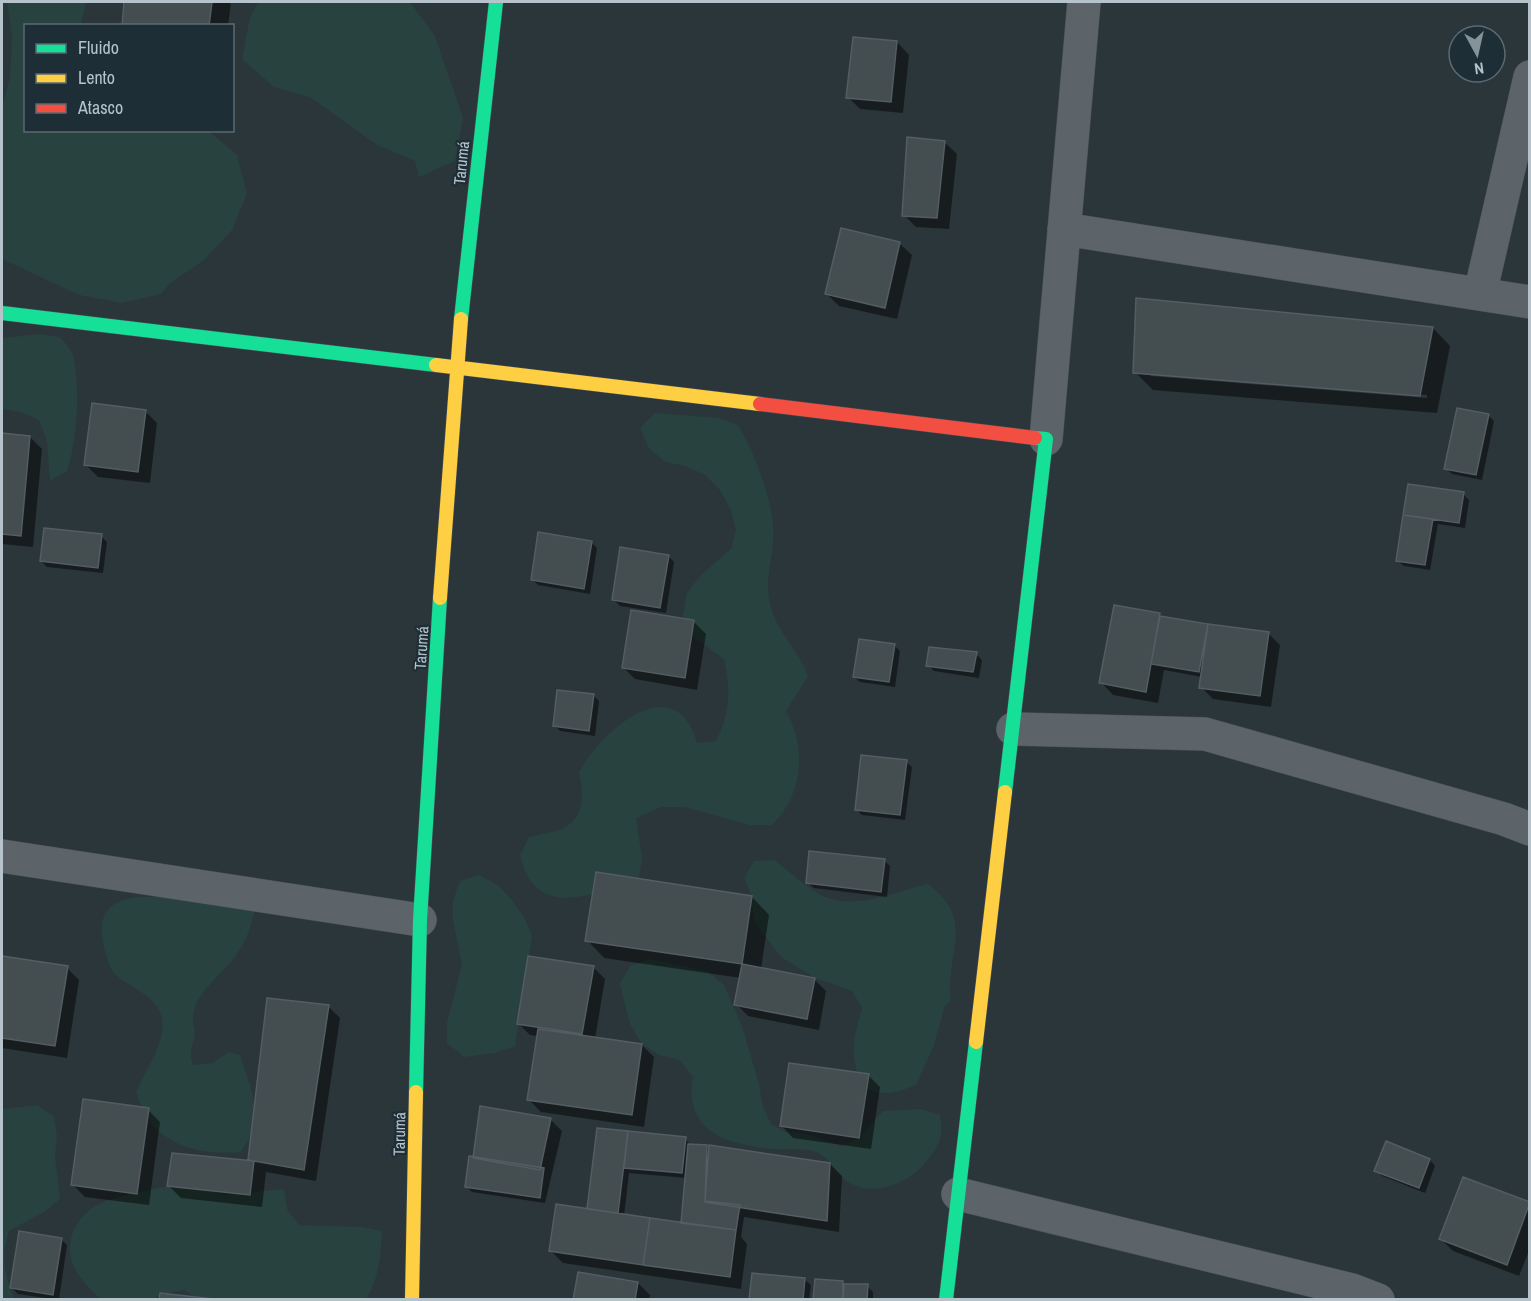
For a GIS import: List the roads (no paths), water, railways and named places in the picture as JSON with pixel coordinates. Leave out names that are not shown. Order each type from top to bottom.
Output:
[{"type":"street","name":"Tarumá","points":[[412,1299],[420,920],[454,369],[496,2]]},
{"type":"street","points":[[946,1299],[1046,439],[1084,2]]},
{"type":"street","points":[[1480,294],[1530,76]]},
{"type":"street","points":[[1064,229],[1530,302]]},
{"type":"street","points":[[2,312],[454,369],[1046,439]]},
{"type":"street","points":[[1013,729],[1205,734],[1504,819],[1530,829]]},
{"type":"street","points":[[2,856],[420,920]]},
{"type":"street","points":[[958,1194],[1352,1290],[1378,1299]]}]
